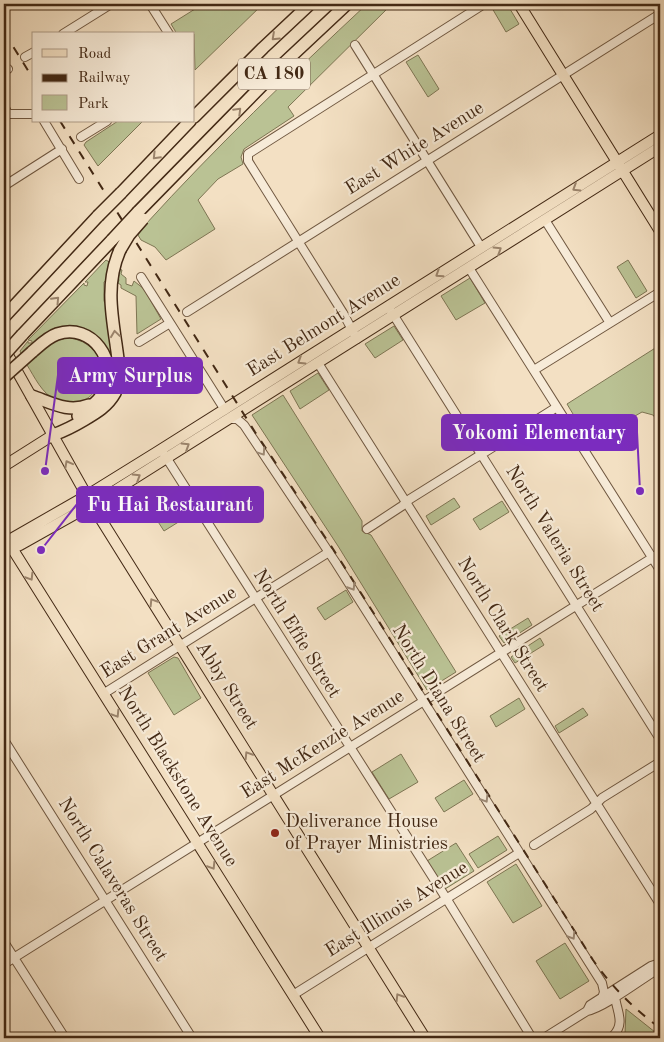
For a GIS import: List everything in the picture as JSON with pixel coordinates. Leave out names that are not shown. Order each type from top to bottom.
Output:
[{"type":"highway","name":"CA 180","points":[[195,116],[310,4]]},
{"type":"highway","name":"CA 180","points":[[4,355],[112,240],[140,216],[284,63],[347,4]]},
{"type":"highway","points":[[4,317],[10,304],[56,251],[98,216],[189,122]]},
{"type":"highway","points":[[53,435],[65,431],[98,412],[112,398],[116,388],[120,371],[111,309],[110,284],[113,267],[120,250],[140,216]]},
{"type":"highway","points":[[4,377],[49,338],[62,332],[77,333],[90,337],[100,347],[109,367],[108,380],[100,397],[91,407],[62,426],[53,435]]},
{"type":"highway","points":[[32,396],[69,409],[87,406],[100,397]]},
{"type":"main road","points":[[519,4],[660,231]]},
{"type":"main road","name":"East Belmont Avenue","points":[[391,311],[469,268],[545,220],[660,135]]},
{"type":"main road","name":"East Belmont Avenue","points":[[6,544],[89,501],[391,311],[481,248],[620,166],[660,148]]},
{"type":"main road","name":"East Belmont Avenue","points":[[164,454],[206,434],[208,426],[224,416],[226,412],[228,414],[318,363],[355,334]]},
{"type":"main road","name":"Abby Street","points":[[4,348],[89,501],[425,1038]]},
{"type":"main road","points":[[4,466],[53,435]]},
{"type":"main road","name":"North Blackstone Avenue","points":[[6,544],[198,842],[320,1038]]},
{"type":"street","points":[[66,32],[111,4]]},
{"type":"street","points":[[150,4],[168,32]]},
{"type":"street","points":[[355,334],[248,161],[247,156],[250,151],[484,4]]},
{"type":"street","name":"East White Avenue","points":[[187,312],[660,14]]},
{"type":"street","points":[[355,45],[481,248]]},
{"type":"street","points":[[25,57],[32,53]]},
{"type":"street","points":[[4,106],[8,114],[32,114]]},
{"type":"street","points":[[45,122],[80,179]]},
{"type":"street","points":[[81,137],[105,122]]},
{"type":"street","points":[[4,186],[62,149]]},
{"type":"street","points":[[545,220],[610,323]]},
{"type":"street","points":[[469,268],[660,570]]},
{"type":"street","name":"North Diana Street","points":[[141,277],[228,414],[244,425],[329,552],[602,984],[604,989],[603,1000],[614,1012],[612,1037]]},
{"type":"street","points":[[534,370],[660,292]]},
{"type":"street","name":"North Valeria Street","points":[[391,311],[660,739]]},
{"type":"street","points":[[139,342],[170,323]]},
{"type":"street","name":"North Clark Street","points":[[318,363],[660,904]]},
{"type":"street","points":[[367,529],[481,454],[557,407]]},
{"type":"street","name":"North Effie Street","points":[[164,454],[446,898],[532,1038]]},
{"type":"street","name":"East Grant Avenue","points":[[103,694],[329,552]]},
{"type":"street","name":"East McKenzie Avenue","points":[[4,964],[660,553]]},
{"type":"street","name":"North Calaveras Street","points":[[4,740],[192,1038]]},
{"type":"street","points":[[534,845],[591,810],[602,798],[660,762]]},
{"type":"street","name":"East Illinois Avenue","points":[[293,995],[519,853]]},
{"type":"street","points":[[4,942],[64,1038]]},
{"type":"street","points":[[544,1038],[587,1012],[594,1010],[603,1000],[651,966],[659,964]]},
{"type":"street","points":[[603,1000],[615,996],[655,971],[659,964]]},
{"type":"street","points":[[612,1037],[617,1032],[620,1019],[615,996]]},
{"type":"street","points":[[612,1037],[622,1038]]},
{"type":"green space","points":[[203,4],[263,4],[195,70],[195,32],[176,32],[171,24]]},
{"type":"green space","points":[[367,4],[392,4],[288,107],[294,116],[244,149],[241,157],[243,164],[218,179],[198,200],[215,229],[166,260],[155,247],[141,240],[138,235],[145,225],[199,168]]},
{"type":"green space","points":[[499,4],[507,4],[519,24],[506,32],[492,8]]},
{"type":"green space","points":[[418,55],[439,89],[428,97],[406,62]]},
{"type":"green space","points":[[116,122],[142,122],[98,166],[84,145]]},
{"type":"green space","points":[[106,260],[111,263],[108,267],[107,280],[104,282],[104,301],[106,302],[114,363],[111,363],[80,329],[22,356],[20,351],[28,341],[28,343],[32,343],[32,341],[28,340],[84,283],[87,286],[88,282],[85,282]]},
{"type":"green space","points":[[628,260],[647,291],[636,298],[617,267]]},
{"type":"green space","points":[[119,269],[122,270],[121,274],[126,278],[126,284],[132,286],[134,281],[144,289],[161,319],[137,334],[136,296],[121,288],[121,285],[118,283],[119,275],[117,271]]},
{"type":"green space","points":[[470,278],[485,303],[456,320],[441,296]]},
{"type":"green space","points":[[394,326],[403,340],[375,358],[365,344]]},
{"type":"green space","points":[[71,338],[88,345],[98,355],[102,368],[100,381],[94,392],[84,400],[71,403],[56,400],[47,394],[27,365],[29,360],[48,345],[59,340]]},
{"type":"green space","points":[[660,345],[660,424],[653,415],[642,412],[593,440],[588,439],[567,404]]},
{"type":"green space","points":[[318,373],[329,390],[300,409],[290,391]]},
{"type":"green space","points":[[283,395],[362,521],[362,531],[371,535],[456,672],[427,690],[338,546],[252,415]]},
{"type":"green space","points":[[454,498],[460,507],[431,525],[426,516]]},
{"type":"green space","points":[[185,499],[193,513],[164,531],[155,517]]},
{"type":"green space","points":[[502,501],[509,512],[480,530],[473,519]]},
{"type":"green space","points":[[346,590],[353,602],[325,620],[317,608]]},
{"type":"green space","points":[[528,618],[532,625],[504,643],[499,636]]},
{"type":"green space","points":[[540,638],[544,645],[515,663],[511,657]]},
{"type":"green space","points":[[174,657],[178,658],[201,698],[174,715],[148,673]]},
{"type":"green space","points":[[519,698],[525,709],[496,727],[490,716]]},
{"type":"green space","points":[[583,708],[588,715],[559,733],[555,726]]},
{"type":"green space","points":[[401,754],[418,782],[389,799],[372,772]]},
{"type":"green space","points":[[464,780],[473,794],[444,812],[435,798]]},
{"type":"green space","points":[[498,836],[507,850],[478,868],[469,854]]},
{"type":"green space","points":[[456,843],[474,871],[445,889],[427,861]]},
{"type":"green space","points":[[516,864],[542,906],[513,923],[487,882]]},
{"type":"green space","points":[[565,943],[589,981],[560,999],[536,961]]},
{"type":"green space","points":[[626,1009],[660,1036],[660,1038],[636,1038],[625,1034]]},
{"type":"railway","points":[[4,32],[32,77]]},
{"type":"railway","points":[[61,122],[255,432],[335,552],[593,960],[624,997],[660,1028]]},
{"type":"place","name":"Army Surplus","points":[[45,471]]},
{"type":"place","name":"Yokomi Elementary","points":[[640,491]]},
{"type":"place","name":"Fu Hai Restaurant","points":[[41,550]]},
{"type":"place","name":"Deliverance House of Prayer Ministries","points":[[275,833]]}]
